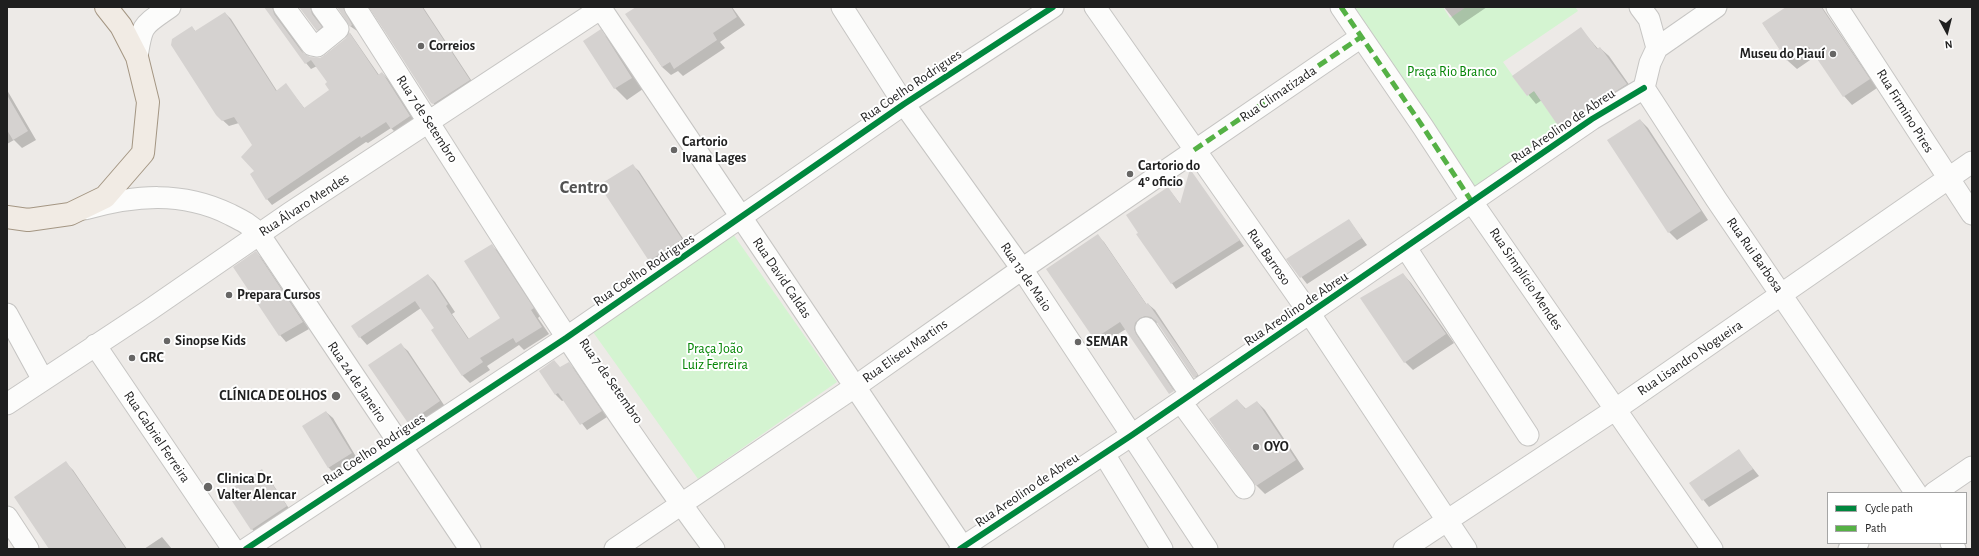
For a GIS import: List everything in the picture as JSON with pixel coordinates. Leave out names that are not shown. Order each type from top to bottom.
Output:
[{"type":"main road","points":[[7,217],[28,220],[70,214],[105,197],[143,153],[148,102],[137,57],[121,26],[106,7]]},
{"type":"street","points":[[137,57],[140,38],[145,24],[170,7]]},
{"type":"street","points":[[284,7],[312,45],[317,46],[338,29],[322,7]]},
{"type":"street","name":"Rua 7 de Setembro","points":[[355,7],[566,338],[681,505],[714,549]]},
{"type":"street","name":"Rua Álvaro Mendes","points":[[7,404],[148,311],[259,234],[429,123],[601,7]]},
{"type":"street","name":"Rua David Caldas","points":[[601,7],[741,219],[856,386],[962,548]]},
{"type":"street","name":"Rua 13 de Maio","points":[[842,7],[904,104],[1022,269],[1208,549]]},
{"type":"street","name":"Rua Coelho Rodrigues","points":[[246,549],[566,338],[741,219],[904,104],[1053,7]]},
{"type":"street","name":"Rua Barroso","points":[[1095,7],[1310,314],[1466,549]]},
{"type":"street","name":"Rua Simplício Mendes","points":[[1341,7],[1424,127],[1472,202],[1712,549]]},
{"type":"street","points":[[1640,7],[1649,19],[1657,48]]},
{"type":"street","points":[[1644,88],[1650,63],[1657,48],[1716,7]]},
{"type":"street","name":"Rua Firmino Pires","points":[[1837,7],[1972,214]]},
{"type":"street","name":"Rua Climatizada","points":[[1194,150],[1361,37]]},
{"type":"street","name":"Rua Areolino de Abreu","points":[[962,548],[1132,435],[1592,120],[1644,88]]},
{"type":"street","name":"Rua Rui Barbosa","points":[[1644,88],[1716,199],[1783,295],[1915,492]]},
{"type":"street","name":"Rua Eliseu Martins","points":[[615,549],[856,386],[1194,150]]},
{"type":"street","name":"Rua Lisandro Nogueira","points":[[1404,549],[1616,409],[1783,295],[1972,162]]},
{"type":"street","name":"Rua 24 de Janeiro","points":[[70,214],[95,207],[159,197],[190,199],[220,209],[250,224],[259,234],[470,549]]},
{"type":"street","points":[[1406,248],[1528,435]]},
{"type":"street","points":[[7,314],[43,380]]},
{"type":"street","points":[[1146,328],[1186,398],[1244,488]]},
{"type":"street","name":"Rua Gabriel Ferreira","points":[[95,345],[233,549]]},
{"type":"street","points":[[1104,454],[1162,549]]},
{"type":"street","points":[[1935,492],[1972,467]]},
{"type":"street","points":[[7,517],[28,549]]},
{"type":"green space","name":"Praça Rio Branco","points":[[1343,7],[1443,7],[1450,18],[1466,7],[1575,7],[1578,11],[1503,62],[1527,96],[1534,91],[1564,133],[1474,195]]},
{"type":"green space","name":"Praça João Luiz Ferreira","points":[[733,234],[837,382],[698,479],[593,332]]},
{"type":"building","points":[[264,7],[272,7],[274,14],[302,52],[310,57],[320,58],[325,55],[346,38],[349,32],[378,75],[382,72],[410,116],[391,129],[386,122],[361,138],[360,136],[266,200],[250,174],[254,171],[241,157],[252,145],[234,117],[222,121],[216,115],[171,45],[172,39],[192,26],[195,31],[225,12],[276,91],[286,83],[304,108],[329,90],[325,84],[327,82],[311,60],[305,64]]},
{"type":"building","points":[[299,7],[310,7],[312,14],[322,27],[317,31]]},
{"type":"building","points":[[337,7],[343,7],[352,25],[350,27]]},
{"type":"building","name":"Correios","points":[[369,7],[422,7],[470,80],[433,104],[431,103]]},
{"type":"building","points":[[636,7],[731,7],[737,17],[713,33],[717,40],[674,69],[670,62],[662,67],[625,14]]},
{"type":"building","name":"Museu do Piauí","points":[[1786,7],[1821,7],[1870,79],[1843,97],[1809,47],[1787,61],[1762,23]]},
{"type":"building","points":[[1581,27],[1597,49],[1600,47],[1627,84],[1559,127],[1534,91],[1527,96],[1512,76]]},
{"type":"building","points":[[601,29],[632,78],[614,89],[583,41]]},
{"type":"building","points":[[7,95],[28,131],[13,140],[7,130]]},
{"type":"building","points":[[1640,119],[1701,211],[1668,233],[1607,140]]},
{"type":"building","points":[[633,164],[682,239],[649,261],[599,185]]},
{"type":"building","points":[[1190,169],[1240,240],[1171,284],[1136,234],[1138,233],[1126,215],[1168,187],[1180,204]]},
{"type":"building","points":[[1349,219],[1362,238],[1300,278],[1286,259]]},
{"type":"building","points":[[1098,234],[1146,304],[1148,303],[1198,375],[1194,378],[1156,321],[1151,317],[1145,316],[1140,318],[1135,323],[1134,329],[1174,391],[1169,394],[1120,322],[1094,339],[1046,269]]},
{"type":"building","points":[[492,244],[534,308],[531,310],[542,327],[516,343],[513,338],[480,358],[483,362],[462,376],[431,330],[434,328],[415,301],[359,338],[351,326],[428,274],[448,304],[446,306],[468,339],[500,318],[464,261]]},
{"type":"building","points":[[256,251],[303,322],[279,336],[233,267]]},
{"type":"building","points":[[1403,273],[1446,334],[1404,363],[1360,298]]},
{"type":"building","points":[[401,343],[440,401],[408,423],[368,365]]},
{"type":"building","points":[[554,360],[560,367],[569,362],[602,411],[580,425],[558,393],[555,395],[539,371]]},
{"type":"building","name":"OYO","points":[[1237,399],[1245,409],[1257,401],[1296,460],[1256,486],[1209,419]]},
{"type":"building","points":[[326,411],[352,453],[328,468],[302,426]]},
{"type":"building","points":[[1739,449],[1753,469],[1702,501],[1689,483]]},
{"type":"building","points":[[66,461],[126,549],[49,549],[14,497]]},
{"type":"building","points":[[262,469],[287,506],[251,530],[226,492]]},
{"type":"marked path","points":[[1341,7],[1472,202]]},
{"type":"marked path","points":[[1194,150],[1361,37]]},
{"type":"cycle path","points":[[246,549],[566,338],[904,104],[1053,7]]},
{"type":"cycle path","points":[[960,549],[1132,435],[1592,119],[1644,88]]},
{"type":"place","name":"Correios","points":[[421,46]]},
{"type":"place","name":"Museu do Piauí","points":[[1833,54]]},
{"type":"place","name":"Cartorio Ivana Lages","points":[[674,150]]},
{"type":"place","name":"Cartorio do 4º oficio","points":[[1130,174]]},
{"type":"place","name":"Prepara Cursos","points":[[229,295]]},
{"type":"place","name":"Sinopse Kids","points":[[167,341]]},
{"type":"place","name":"SEMAR","points":[[1078,342]]},
{"type":"place","name":"GRC","points":[[132,358]]},
{"type":"place","name":"CLÍNICA DE OLHOS","points":[[336,396]]},
{"type":"place","name":"OYO","points":[[1256,447]]},
{"type":"place","name":"Clinica Dr. Valter Alencar","points":[[208,487]]},
{"type":"district","name":"Centro","points":[[584,188]]}]
